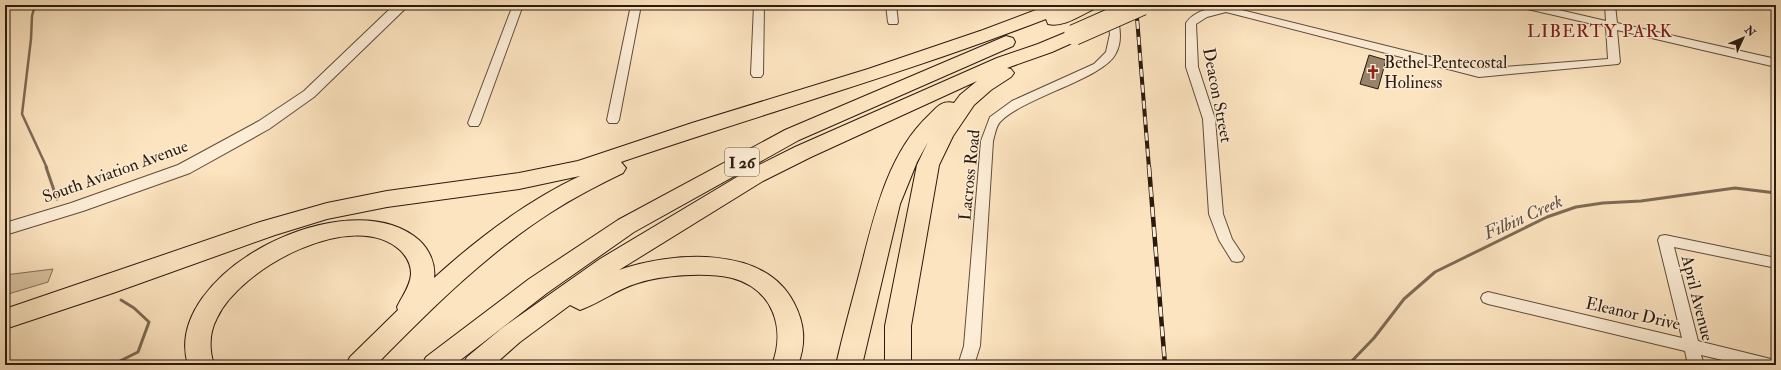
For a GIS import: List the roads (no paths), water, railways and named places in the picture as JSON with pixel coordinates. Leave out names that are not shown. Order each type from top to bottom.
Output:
[{"type":"highway","name":"I 26","points":[[476,365],[512,335],[608,265],[755,176],[803,152],[926,96],[1004,62],[1045,48],[1142,5]]},
{"type":"highway","name":"I 26","points":[[435,365],[538,286],[626,226],[785,138],[934,74],[1077,6]]},
{"type":"highway","points":[[5,318],[104,286],[247,235],[327,210],[387,199],[496,185],[549,176],[581,168],[699,128],[890,68],[1077,6]]},
{"type":"highway","points":[[898,365],[898,326],[928,165],[936,146],[956,114],[967,100],[984,86],[1045,48]]},
{"type":"highway","points":[[851,354],[885,218],[896,182],[904,165],[922,137],[944,112],[971,89],[988,78],[1018,65]]},
{"type":"highway","points":[[359,365],[458,270],[493,241],[532,214],[609,171],[753,111]]},
{"type":"highway","points":[[201,365],[198,349],[199,334],[203,321],[213,302],[243,269],[278,249],[323,232],[348,229],[373,229],[388,231],[400,237],[412,246],[420,256],[422,281],[417,296],[378,346]]},
{"type":"highway","points":[[485,365],[592,292],[630,275],[677,267],[715,266],[748,274],[769,288],[780,300],[790,322],[791,334],[790,349],[785,365]]},
{"type":"street","name":"South Aviation Avenue","points":[[5,229],[77,207],[184,169],[264,125],[309,94],[402,5]]},
{"type":"street","points":[[474,123],[518,5]]},
{"type":"street","points":[[613,120],[636,5]]},
{"type":"street","points":[[757,74],[759,5]]},
{"type":"street","points":[[891,5],[893,22]]},
{"type":"street","name":"Lacross Road","points":[[966,365],[972,346],[987,141],[994,120],[1016,104],[1098,66],[1111,53],[1115,34],[1110,5]]},
{"type":"street","points":[[1523,5],[1776,65]]},
{"type":"street","points":[[1610,5],[1611,25]]},
{"type":"street","name":"Deacon Street","points":[[1236,257],[1226,240],[1216,214],[1209,119],[1192,67],[1191,23],[1197,17],[1206,13],[1226,9],[1478,73],[1614,62],[1611,25]]},
{"type":"street","name":"April Avenue","points":[[1696,365],[1665,240],[1776,263]]},
{"type":"street","name":"Eleanor Drive","points":[[1488,298],[1770,365]]},
{"type":"waterway","points":[[35,5],[32,16],[31,39],[22,114],[47,168]]},
{"type":"waterway","points":[[46,167],[57,199]]},
{"type":"waterway","name":"Filbin Creek","points":[[1348,365],[1374,338],[1404,299],[1435,272],[1547,217],[1576,207],[1603,203],[1641,201],[1735,188],[1776,193]]},
{"type":"waterway","points":[[112,365],[138,352],[149,322],[134,308],[121,300]]},
{"type":"railway","points":[[1136,5],[1149,168]]},
{"type":"railway","points":[[1149,167],[1165,365]]},
{"type":"place","name":"Bethel Pentecostal Holiness","points":[[1373,72]]},
{"type":"district","name":"LIBERTY PARK","points":[[1600,31]]}]
